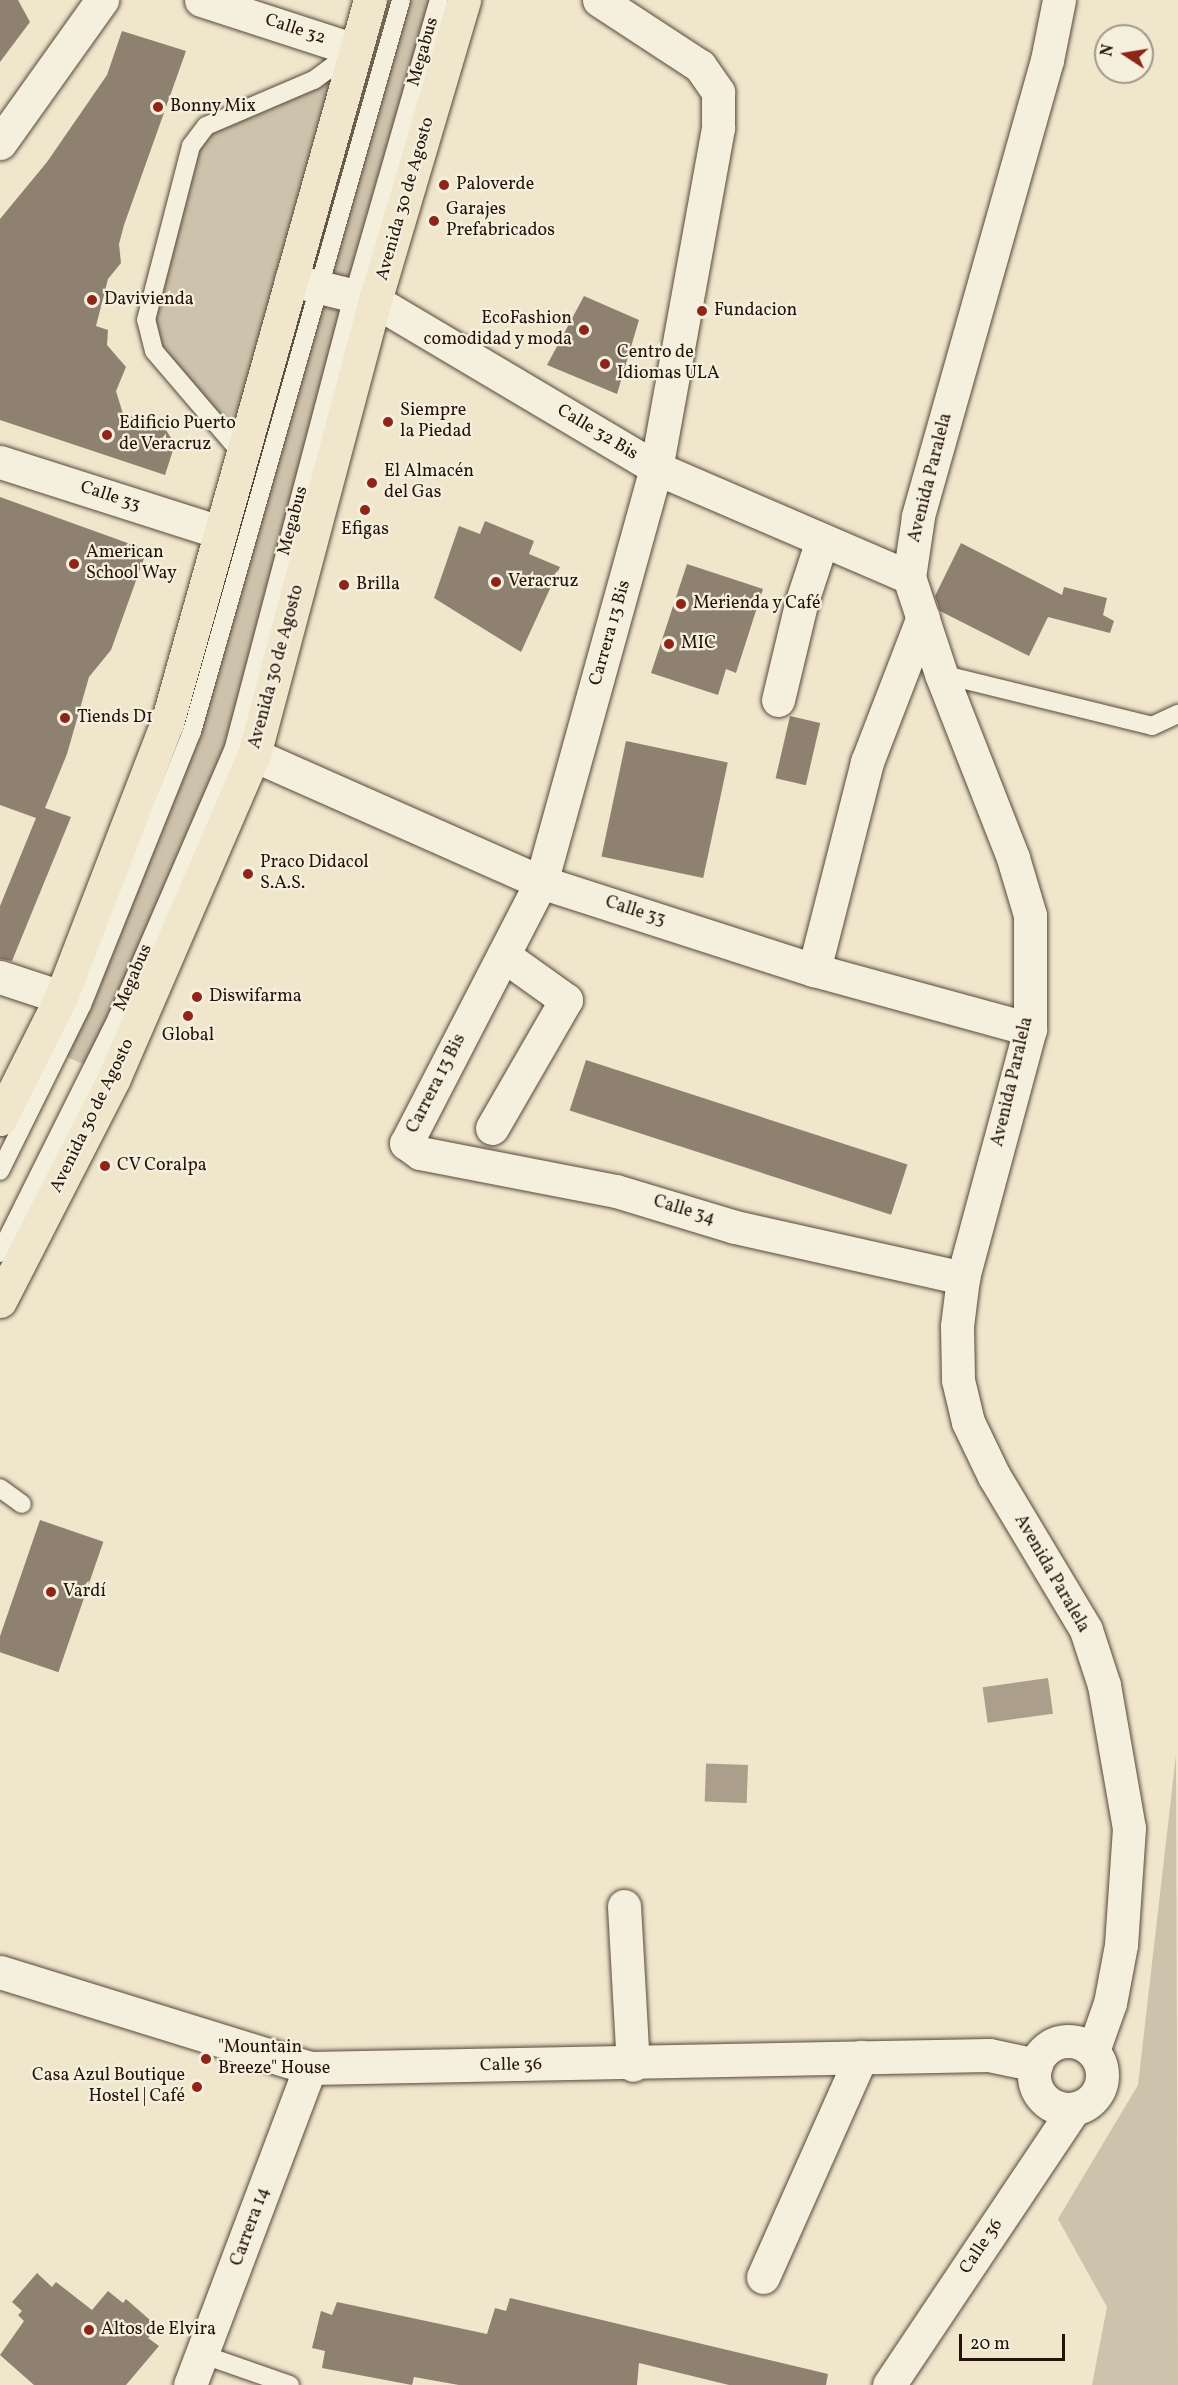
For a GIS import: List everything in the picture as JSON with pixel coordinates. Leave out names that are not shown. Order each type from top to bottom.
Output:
[{"type":"main road","points":[[0,1119],[61,997],[167,723],[242,454],[305,284],[355,50],[370,0]]},
{"type":"main road","name":"Avenida 30 de Agosto","points":[[0,1301],[114,1078],[254,755],[364,298],[464,0]]},
{"type":"street","points":[[0,142],[102,0]]},
{"type":"street","name":"Calle 32","points":[[201,0],[355,50]]},
{"type":"street","name":"Carrera 13 Bis","points":[[406,1143],[541,882],[656,468],[718,128],[718,92],[700,66],[599,0]]},
{"type":"street","name":"Avenida Paralela","points":[[1059,0],[1047,60],[918,517],[909,577],[941,674],[1014,858],[1030,915],[1030,1029],[963,1278],[957,1326],[958,1380],[968,1422],[994,1476],[1086,1630],[1104,1685],[1129,1828],[1121,1945],[1110,2003],[1093,2051]]},
{"type":"street","name":"Calle 32 Bis","points":[[305,284],[364,298],[656,468],[909,577]]},
{"type":"street","name":"Calle 33","points":[[0,462],[220,532]]},
{"type":"street","points":[[778,700],[801,604],[822,540]]},
{"type":"street","points":[[814,970],[867,762],[923,617]]},
{"type":"street","name":"Calle 33","points":[[254,755],[541,882],[814,970],[1030,1029]]},
{"type":"street","points":[[492,1128],[566,1000],[503,955]]},
{"type":"street","points":[[0,977],[61,997]]},
{"type":"street","name":"Calle 34","points":[[406,1143],[420,1153],[616,1191],[735,1227],[963,1278]]},
{"type":"street","points":[[624,1906],[633,2065]]},
{"type":"street","name":"Calle 36","points":[[0,1972],[310,2068],[633,2065],[989,2055],[1036,2066]]},
{"type":"street","points":[[1064,2041],[1080,2043],[1093,2051],[1101,2063],[1098,2092],[1088,2103],[1074,2109],[1058,2108],[1045,2101],[1036,2088],[1036,2066],[1050,2046],[1064,2041]]},
{"type":"street","points":[[763,2277],[861,2057]]},
{"type":"street","name":"Carrera 14","points":[[190,2385],[204,2355],[310,2068]]},
{"type":"street","name":"Calle 36","points":[[889,2385],[1074,2109]]},
{"type":"lane","name":"Megabus","points":[[0,1171],[82,1005],[192,732],[305,284],[401,0]]},
{"type":"lane","name":"Megabus","points":[[0,1254],[117,1018],[234,747],[364,298],[439,0]]},
{"type":"lane","points":[[242,454],[154,351],[146,320],[191,146],[206,126],[314,80],[355,50]]},
{"type":"lane","points":[[941,674],[1152,726],[1178,714]]},
{"type":"lane","points":[[0,1488],[22,1504]]},
{"type":"lane","points":[[204,2355],[290,2385]]},
{"type":"shaded area","points":[[401,0],[439,0],[234,747],[92,1068],[58,1053],[192,732]]},
{"type":"shaded area","points":[[355,50],[242,454],[154,351],[146,320],[206,126]]},
{"type":"shaded area","points":[[1048,1678],[1053,1714],[988,1723],[983,1687]]},
{"type":"shaded area","points":[[1176,1755],[1178,2385],[1092,2385],[1107,2307],[1058,2219],[1138,2085]]},
{"type":"shaded area","points":[[706,1764],[748,1765],[747,1803],[705,1802]]},
{"type":"building","points":[[0,0],[18,0],[30,22],[0,62]]},
{"type":"building","points":[[122,31],[186,51],[124,225],[119,244],[121,263],[108,279],[96,326],[108,330],[107,345],[126,367],[116,391],[123,414],[164,427],[175,444],[165,475],[0,420],[0,219],[47,162],[107,75]]},
{"type":"building","points":[[584,296],[639,320],[617,394],[547,365]]},
{"type":"building","points":[[0,497],[147,550],[111,650],[89,677],[67,754],[45,808],[71,817],[12,961],[0,959],[0,906],[36,818],[0,805]]},
{"type":"building","name":"Veracruz","points":[[485,521],[534,541],[529,554],[560,567],[521,652],[434,598],[459,526],[480,534]]},
{"type":"building","points":[[961,543],[1062,595],[1064,587],[1107,598],[1103,615],[1114,621],[1110,633],[1048,617],[1029,656],[940,611],[935,596]]},
{"type":"building","points":[[687,564],[763,589],[736,673],[726,669],[718,695],[651,673]]},
{"type":"building","points":[[790,716],[820,723],[806,785],[776,778]]},
{"type":"building","points":[[626,741],[728,763],[703,878],[601,856]]},
{"type":"building","points":[[586,1060],[907,1164],[891,1215],[570,1110]]},
{"type":"building","name":"Vardí","points":[[40,1520],[103,1542],[58,1672],[0,1652],[0,1636]]},
{"type":"building","name":"Altos de Elvira","points":[[37,2273],[52,2287],[56,2282],[92,2310],[108,2291],[123,2303],[126,2299],[158,2327],[148,2338],[159,2346],[126,2385],[34,2385],[0,2355],[24,2321],[18,2315],[22,2311],[12,2302]]},
{"type":"building","points":[[510,2298],[828,2374],[826,2385],[729,2385],[639,2363],[637,2385],[459,2385],[414,2377],[412,2385],[322,2368],[325,2351],[312,2348],[321,2311],[332,2315],[337,2302],[487,2334],[495,2308],[506,2311]]},
{"type":"place","name":"Bonny Mix","points":[[158,107]]},
{"type":"place","name":"Paloverde","points":[[444,185]]},
{"type":"place","name":"Garajes Prefabricados","points":[[434,221]]},
{"type":"place","name":"Davivienda","points":[[92,300]]},
{"type":"place","name":"Fundacion","points":[[702,311]]},
{"type":"place","name":"EcoFashion comodidad y moda","points":[[584,330]]},
{"type":"place","name":"Centro de Idiomas ULA","points":[[605,364]]},
{"type":"place","name":"Siempre la Piedad","points":[[388,422]]},
{"type":"place","name":"Edificio Puerto de Veracruz","points":[[107,435]]},
{"type":"place","name":"El Almacén del Gas","points":[[372,483]]},
{"type":"place","name":"Efigas","points":[[365,510]]},
{"type":"place","name":"American School Way","points":[[74,564]]},
{"type":"place","name":"Veracruz","points":[[496,582]]},
{"type":"place","name":"Brilla","points":[[344,585]]},
{"type":"place","name":"Merienda y Café","points":[[681,604]]},
{"type":"place","name":"MIC","points":[[669,644]]},
{"type":"place","name":"Tiends D1","points":[[65,718]]},
{"type":"place","name":"Praco Didacol S.A.S.","points":[[248,874]]},
{"type":"place","name":"Diswifarma","points":[[197,997]]},
{"type":"place","name":"Global","points":[[188,1016]]},
{"type":"place","name":"CV Coralpa","points":[[105,1166]]},
{"type":"place","name":"Vardí","points":[[51,1592]]},
{"type":"place","name":"\"Mountain Breeze\" House","points":[[206,2059]]},
{"type":"place","name":"Casa Azul Boutique Hostel | Café","points":[[197,2087]]},
{"type":"place","name":"Altos de Elvira","points":[[89,2330]]}]
